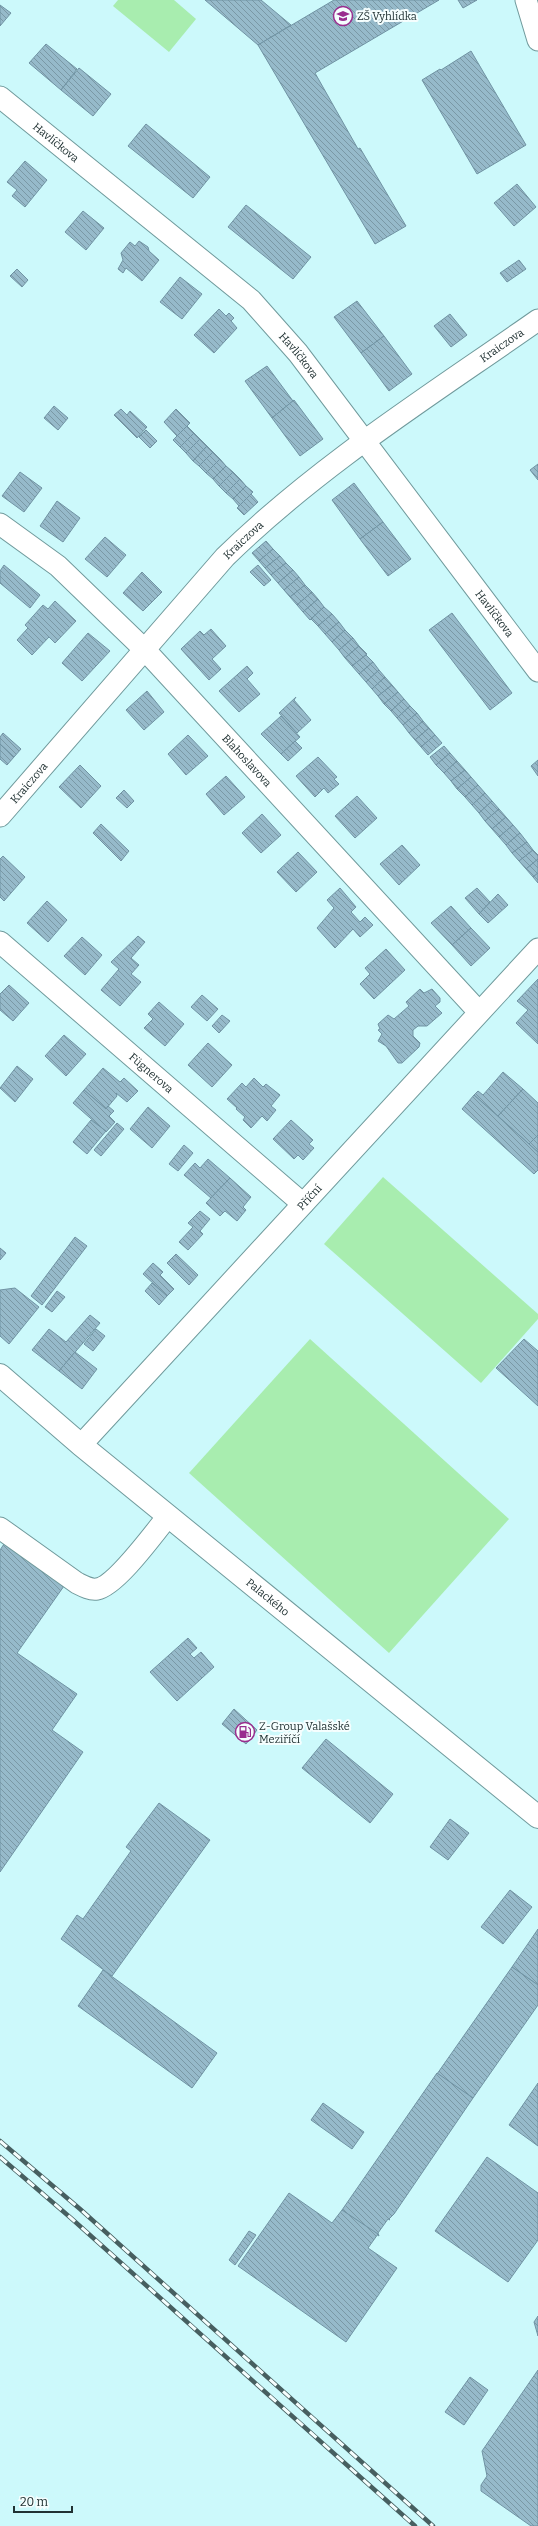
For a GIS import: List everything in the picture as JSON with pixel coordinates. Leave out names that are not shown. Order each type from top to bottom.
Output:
[{"type":"street","points":[[526,0],[538,40]]},
{"type":"street","name":"Havlíčkova","points":[[0,96],[251,300],[298,353],[538,672]]},
{"type":"street","name":"Kraiczova","points":[[0,816],[225,557],[261,522],[363,441],[538,320]]},
{"type":"street","name":"Blahoslavova","points":[[0,524],[58,566],[145,650],[480,1012]]},
{"type":"street","name":"Fügnerova","points":[[0,942],[303,1204]]},
{"type":"street","name":"Příční","points":[[81,1445],[538,949]]},
{"type":"street","name":"Palackého","points":[[0,1375],[81,1445],[538,1817]]},
{"type":"street","points":[[0,1528],[77,1583],[85,1587],[96,1589],[114,1580],[168,1516]]},
{"type":"green space","points":[[118,0],[174,0],[196,19],[169,52],[113,6]]},
{"type":"green space","points":[[383,1177],[538,1314],[538,1319],[481,1383],[324,1244]]},
{"type":"green space","points":[[310,1339],[509,1519],[389,1653],[189,1473]]},
{"type":"building","points":[[205,0],[261,0],[291,25],[258,45]]},
{"type":"building","points":[[334,0],[439,0],[315,73],[358,149],[360,148],[406,226],[375,244],[258,45]]},
{"type":"building","points":[[458,0],[477,0],[463,8]]},
{"type":"building","points":[[0,5],[11,13],[0,26]]},
{"type":"building","points":[[46,44],[77,69],[61,90],[29,63]]},
{"type":"building","points":[[471,51],[526,145],[477,174],[422,80]]},
{"type":"building","points":[[79,68],[111,94],[93,116],[61,90]]},
{"type":"building","points":[[146,124],[210,177],[193,198],[128,146]]},
{"type":"building","points":[[25,161],[47,180],[25,207],[12,196],[17,190],[7,182]]},
{"type":"building","points":[[517,184],[536,207],[514,226],[494,203]]},
{"type":"building","points":[[246,205],[311,257],[293,279],[228,227]]},
{"type":"building","points":[[83,211],[104,228],[86,250],[65,232]]},
{"type":"building","points":[[139,241],[148,247],[149,251],[159,260],[142,281],[126,268],[123,273],[118,269],[123,260],[121,253],[130,242],[135,246]]},
{"type":"building","points":[[519,260],[526,269],[507,282],[500,273]]},
{"type":"building","points":[[17,269],[28,280],[22,287],[10,276]]},
{"type":"building","points":[[180,277],[202,294],[182,319],[160,302]]},
{"type":"building","points":[[357,301],[384,336],[361,353],[334,317]]},
{"type":"building","points":[[219,309],[226,316],[229,313],[234,318],[231,321],[237,328],[214,353],[194,335]]},
{"type":"building","points":[[450,314],[467,335],[451,347],[434,326]]},
{"type":"building","points":[[384,336],[412,374],[389,391],[361,353]]},
{"type":"building","points":[[267,366],[293,401],[272,418],[245,381]]},
{"type":"building","points":[[294,400],[323,439],[300,456],[272,418]]},
{"type":"building","points":[[54,406],[68,418],[58,430],[44,418]]},
{"type":"building","points":[[121,409],[127,415],[130,411],[147,427],[137,438],[114,415]]},
{"type":"building","points":[[176,409],[190,423],[177,436],[164,422]]},
{"type":"building","points":[[187,426],[194,433],[180,447],[173,440]]},
{"type":"building","points":[[146,430],[157,441],[150,448],[139,437]]},
{"type":"building","points":[[194,433],[200,439],[186,453],[180,447]]},
{"type":"building","points":[[200,439],[207,446],[193,461],[186,453]]},
{"type":"building","points":[[207,446],[213,452],[199,466],[193,461]]},
{"type":"building","points":[[213,452],[220,459],[206,473],[199,466]]},
{"type":"building","points":[[220,459],[226,466],[213,479],[206,473]]},
{"type":"building","points":[[538,464],[538,480],[530,470]]},
{"type":"building","points":[[226,466],[233,472],[219,486],[213,479]]},
{"type":"building","points":[[20,472],[42,488],[24,512],[2,496]]},
{"type":"building","points":[[233,472],[240,479],[226,493],[219,486]]},
{"type":"building","points":[[240,479],[246,486],[233,499],[226,493]]},
{"type":"building","points":[[354,483],[383,522],[360,539],[332,500]]},
{"type":"building","points":[[246,486],[253,492],[239,506],[233,499]]},
{"type":"building","points":[[251,494],[258,502],[244,515],[237,508]]},
{"type":"building","points":[[57,501],[80,518],[63,542],[40,526]]},
{"type":"building","points":[[383,522],[411,559],[388,576],[360,539]]},
{"type":"building","points":[[105,537],[126,555],[107,577],[85,559]]},
{"type":"building","points":[[266,541],[273,549],[259,561],[252,553]]},
{"type":"building","points":[[273,549],[280,556],[265,568],[259,561]]},
{"type":"building","points":[[280,556],[286,563],[271,575],[265,568]]},
{"type":"building","points":[[286,563],[293,570],[278,583],[271,575]]},
{"type":"building","points":[[4,565],[40,595],[30,608],[0,583],[0,571]]},
{"type":"building","points":[[258,565],[271,580],[264,586],[250,572]]},
{"type":"building","points":[[293,570],[299,577],[284,590],[278,583]]},
{"type":"building","points":[[142,572],[162,592],[143,611],[123,593]]},
{"type":"building","points":[[299,577],[305,585],[290,597],[284,590]]},
{"type":"building","points":[[305,585],[312,592],[297,605],[290,597]]},
{"type":"building","points":[[312,592],[318,599],[303,612],[297,605]]},
{"type":"building","points":[[318,599],[324,607],[310,620],[303,612]]},
{"type":"building","points":[[55,601],[76,621],[55,643],[49,637],[32,655],[17,640],[28,628],[25,625],[43,605],[48,609]]},
{"type":"building","points":[[324,607],[332,614],[318,626],[311,619]]},
{"type":"building","points":[[452,613],[512,693],[490,710],[429,630]]},
{"type":"building","points":[[332,614],[339,622],[325,634],[318,626]]},
{"type":"building","points":[[339,622],[345,630],[332,642],[325,634]]},
{"type":"building","points":[[211,629],[226,646],[212,659],[221,669],[209,680],[181,649],[200,631],[204,635]]},
{"type":"building","points":[[345,630],[353,638],[339,650],[332,642]]},
{"type":"building","points":[[88,633],[110,651],[82,681],[62,663]]},
{"type":"building","points":[[353,638],[359,646],[345,658],[339,650]]},
{"type":"building","points":[[359,646],[367,654],[352,666],[345,658]]},
{"type":"building","points":[[366,655],[373,662],[359,674],[352,666]]},
{"type":"building","points":[[373,662],[379,670],[366,682],[359,674]]},
{"type":"building","points":[[247,666],[253,673],[247,679],[260,694],[239,712],[219,691]]},
{"type":"building","points":[[379,670],[385,677],[372,689],[366,682]]},
{"type":"building","points":[[385,677],[392,685],[378,696],[372,689]]},
{"type":"building","points":[[392,685],[398,692],[384,704],[378,696]]},
{"type":"building","points":[[147,691],[164,712],[144,730],[126,710]]},
{"type":"building","points":[[398,692],[404,699],[391,711],[384,704]]},
{"type":"building","points":[[296,697],[294,700],[311,720],[297,733],[279,713]]},
{"type":"building","points":[[404,699],[410,706],[397,718],[391,711]]},
{"type":"building","points":[[410,706],[417,713],[403,725],[397,718]]},
{"type":"building","points":[[417,713],[423,721],[409,733],[403,725]]},
{"type":"building","points":[[281,716],[300,737],[281,754],[261,734]]},
{"type":"building","points":[[423,721],[429,728],[415,740],[409,733]]},
{"type":"building","points":[[429,728],[435,735],[421,747],[415,740]]},
{"type":"building","points":[[3,733],[21,749],[14,757],[0,744],[0,737]]},
{"type":"building","points":[[188,735],[208,756],[186,775],[168,754]]},
{"type":"building","points":[[435,735],[442,743],[428,755],[421,747]]},
{"type":"building","points":[[295,741],[302,748],[288,761],[281,754]]},
{"type":"building","points":[[0,744],[14,757],[7,765],[0,759]]},
{"type":"building","points":[[444,746],[450,753],[436,765],[430,757]]},
{"type":"building","points":[[450,753],[457,761],[444,773],[436,765]]},
{"type":"building","points":[[318,757],[337,777],[334,779],[339,784],[328,793],[324,788],[315,797],[296,776]]},
{"type":"building","points":[[538,760],[538,776],[531,766]]},
{"type":"building","points":[[457,761],[465,770],[451,781],[444,773]]},
{"type":"building","points":[[80,765],[101,786],[81,808],[59,787]]},
{"type":"building","points":[[465,770],[471,777],[457,789],[451,781]]},
{"type":"building","points":[[226,776],[245,797],[224,815],[206,794]]},
{"type":"building","points":[[471,777],[478,785],[465,797],[457,789]]},
{"type":"building","points":[[478,785],[485,793],[472,805],[465,797]]},
{"type":"building","points":[[124,790],[134,801],[127,808],[116,798]]},
{"type":"building","points":[[485,793],[492,801],[479,813],[472,805]]},
{"type":"building","points":[[357,796],[377,818],[355,838],[335,816]]},
{"type":"building","points":[[492,801],[499,809],[485,821],[479,813]]},
{"type":"building","points":[[499,809],[506,817],[492,829],[485,821]]},
{"type":"building","points":[[262,814],[281,835],[261,853],[242,833]]},
{"type":"building","points":[[506,817],[513,825],[499,837],[492,829]]},
{"type":"building","points":[[101,824],[129,851],[121,861],[93,833]]},
{"type":"building","points":[[513,825],[520,833],[506,845],[499,837]]},
{"type":"building","points":[[520,833],[527,842],[512,853],[506,845]]},
{"type":"building","points":[[527,842],[533,850],[519,861],[512,853]]},
{"type":"building","points":[[402,845],[420,865],[399,885],[380,864]]},
{"type":"building","points":[[533,850],[538,855],[538,859],[526,869],[519,861]]},
{"type":"building","points":[[298,852],[317,872],[296,892],[277,872]]},
{"type":"building","points":[[3,856],[25,877],[4,901],[0,897],[0,859]]},
{"type":"building","points":[[538,859],[538,873],[533,877],[526,869]]},
{"type":"building","points":[[538,873],[538,883],[533,877]]},
{"type":"building","points":[[340,888],[356,907],[351,912],[360,922],[365,917],[373,925],[360,937],[353,929],[335,948],[317,928],[334,908],[327,900]]},
{"type":"building","points":[[477,888],[490,902],[479,914],[465,898]]},
{"type":"building","points":[[498,894],[508,905],[488,923],[479,914]]},
{"type":"building","points":[[47,901],[67,920],[48,942],[27,923]]},
{"type":"building","points":[[451,906],[471,928],[452,945],[431,923]]},
{"type":"building","points":[[471,928],[490,948],[471,966],[452,945]]},
{"type":"building","points":[[138,936],[145,942],[131,958],[139,965],[131,974],[141,982],[120,1006],[101,990],[119,969],[111,962]]},
{"type":"building","points":[[82,937],[102,955],[85,975],[64,956]]},
{"type":"building","points":[[386,949],[405,970],[374,999],[360,984],[370,974],[365,968]]},
{"type":"building","points":[[538,979],[538,1044],[516,1023],[528,1010],[517,1001]]},
{"type":"building","points":[[9,985],[29,1003],[13,1021],[0,1010],[0,994]]},
{"type":"building","points":[[420,989],[424,993],[432,989],[440,998],[440,1002],[435,1006],[442,1013],[427,1026],[418,1026],[413,1030],[413,1036],[420,1043],[419,1047],[402,1063],[398,1063],[386,1046],[378,1041],[382,1034],[378,1030],[380,1029],[378,1024],[388,1015],[394,1019],[409,1006],[406,1002]]},
{"type":"building","points":[[202,995],[218,1009],[207,1021],[191,1007]]},
{"type":"building","points":[[159,1002],[184,1024],[165,1046],[144,1028],[153,1019],[148,1014]]},
{"type":"building","points":[[222,1015],[230,1021],[219,1033],[212,1026]]},
{"type":"building","points":[[64,1035],[86,1054],[66,1076],[45,1056]]},
{"type":"building","points":[[208,1043],[232,1065],[212,1087],[188,1065]]},
{"type":"building","points":[[17,1066],[33,1079],[15,1102],[0,1088]]},
{"type":"building","points":[[103,1068],[120,1082],[124,1078],[138,1091],[127,1102],[116,1093],[117,1096],[106,1109],[84,1090]]},
{"type":"building","points":[[503,1072],[523,1089],[498,1116],[474,1095],[478,1091],[483,1095]]},
{"type":"building","points":[[254,1078],[263,1087],[266,1084],[280,1095],[271,1106],[276,1110],[267,1121],[262,1116],[251,1128],[243,1120],[245,1117],[227,1099],[242,1083],[246,1087]]},
{"type":"building","points":[[523,1089],[538,1103],[538,1135],[529,1144],[498,1116]]},
{"type":"building","points":[[84,1090],[106,1109],[108,1106],[114,1111],[109,1116],[115,1122],[106,1132],[73,1103]]},
{"type":"building","points":[[474,1095],[538,1152],[538,1170],[534,1174],[462,1109]]},
{"type":"building","points":[[148,1107],[170,1126],[152,1148],[130,1129]]},
{"type":"building","points":[[91,1120],[106,1131],[87,1154],[73,1142]]},
{"type":"building","points":[[291,1120],[313,1140],[309,1144],[314,1148],[303,1160],[298,1155],[294,1159],[273,1139]]},
{"type":"building","points":[[117,1123],[124,1129],[101,1156],[94,1150]]},
{"type":"building","points":[[538,1135],[538,1152],[529,1144]]},
{"type":"building","points":[[184,1145],[193,1153],[178,1171],[169,1164]]},
{"type":"building","points":[[208,1159],[230,1178],[211,1198],[184,1175],[195,1163],[200,1168]]},
{"type":"building","points":[[230,1178],[251,1197],[243,1207],[246,1210],[237,1221],[225,1211],[220,1216],[206,1203]]},
{"type":"building","points":[[200,1211],[210,1219],[200,1231],[203,1234],[188,1250],[179,1242],[193,1227],[188,1223]]},
{"type":"building","points":[[75,1237],[87,1246],[42,1305],[31,1296]]},
{"type":"building","points":[[0,1248],[6,1253],[0,1260]]},
{"type":"building","points":[[176,1254],[198,1275],[189,1285],[167,1263]]},
{"type":"building","points":[[153,1263],[163,1272],[160,1275],[174,1289],[167,1296],[143,1274]]},
{"type":"building","points":[[152,1283],[167,1296],[159,1305],[145,1291]]},
{"type":"building","points":[[15,1288],[39,1307],[9,1344],[0,1336],[0,1290]]},
{"type":"building","points":[[57,1291],[65,1297],[52,1312],[45,1307]]},
{"type":"building","points":[[90,1315],[100,1323],[59,1371],[32,1350],[49,1329],[66,1342]]},
{"type":"building","points":[[96,1329],[105,1336],[93,1351],[84,1344]]},
{"type":"building","points":[[524,1339],[538,1351],[538,1406],[496,1368]]},
{"type":"building","points":[[75,1352],[97,1369],[82,1389],[59,1371]]},
{"type":"building","points":[[4,1544],[64,1586],[17,1653],[77,1694],[52,1730],[83,1752],[0,1872],[0,1550]]},
{"type":"building","points":[[188,1638],[197,1648],[190,1654],[194,1658],[201,1652],[214,1667],[177,1701],[150,1672]]},
{"type":"building","points":[[234,1709],[257,1730],[246,1744],[222,1724]]},
{"type":"building","points":[[326,1739],[393,1794],[370,1823],[302,1768]]},
{"type":"building","points":[[159,1803],[210,1840],[112,1976],[61,1939],[77,1915],[83,1919],[131,1851],[126,1847]]},
{"type":"building","points":[[450,1819],[469,1833],[448,1860],[430,1847]]},
{"type":"building","points":[[510,1890],[532,1907],[503,1944],[481,1927]]},
{"type":"building","points":[[538,1929],[538,1985],[512,1967]]},
{"type":"building","points":[[512,1967],[538,1985],[538,2005],[473,2098],[437,2074]]},
{"type":"building","points":[[103,1970],[217,2053],[192,2088],[78,2006]]},
{"type":"building","points":[[437,2073],[473,2098],[394,2214],[389,2219],[390,2220],[388,2219],[378,2233],[379,2236],[342,2210]]},
{"type":"building","points":[[538,2083],[538,2146],[509,2125]]},
{"type":"building","points":[[323,2103],[364,2132],[352,2149],[311,2120]]},
{"type":"building","points":[[487,2157],[538,2193],[538,2240],[508,2282],[435,2231]]},
{"type":"building","points":[[289,2193],[332,2223],[342,2210],[378,2234],[368,2248],[397,2268],[346,2342],[238,2266]]},
{"type":"building","points":[[249,2231],[256,2235],[235,2265],[229,2260]]},
{"type":"building","points":[[538,2316],[538,2336],[534,2322]]},
{"type":"building","points":[[538,2370],[538,2526],[531,2526],[481,2491],[481,2485],[487,2476],[482,2451]]},
{"type":"building","points":[[470,2377],[488,2390],[464,2425],[445,2412]]},
{"type":"railway","points":[[0,2141],[80,2209],[433,2526]]},
{"type":"railway","points":[[0,2157],[72,2219],[415,2526]]},
{"type":"place","name":"ZŠ Vyhlídka","points":[[343,16]]},
{"type":"place","name":"Z-Group Valašské Meziříčí","points":[[245,1732]]}]
